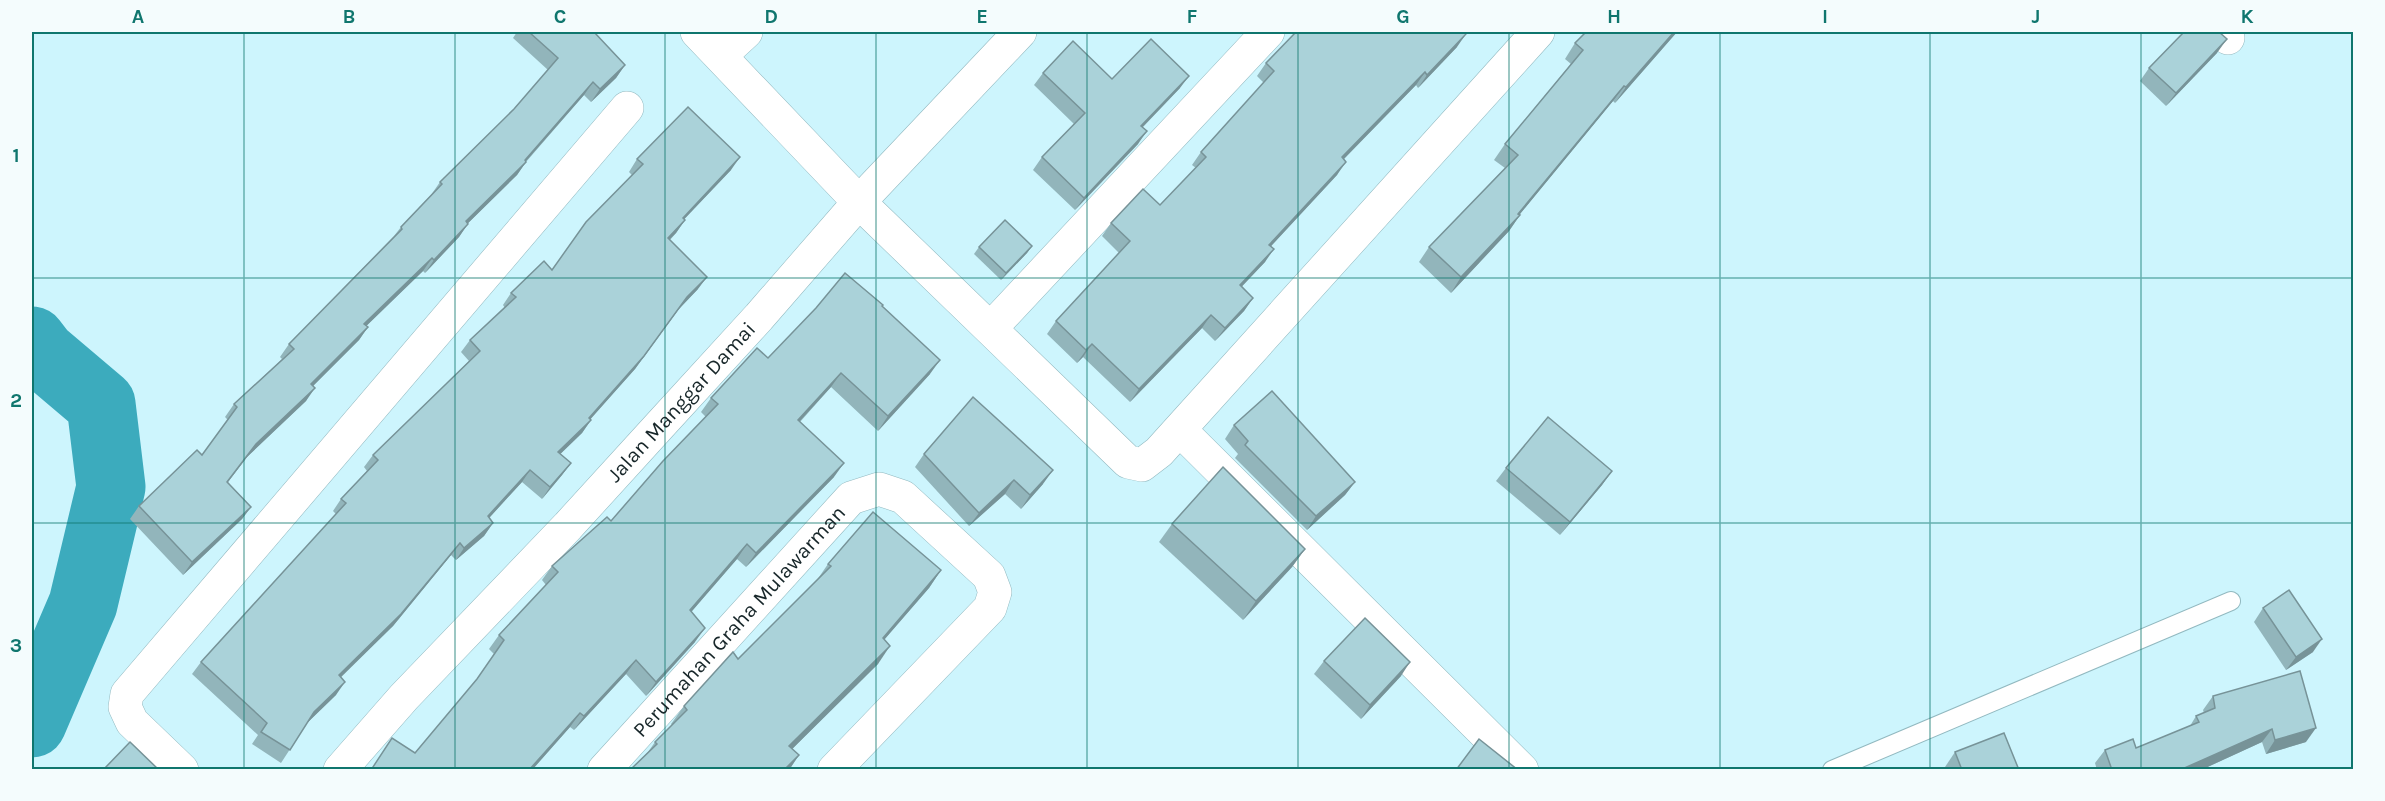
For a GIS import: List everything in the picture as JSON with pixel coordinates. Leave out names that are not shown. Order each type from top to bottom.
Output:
[{"type":"street","points":[[697,32],[859,202],[1128,462],[1142,465],[1159,452],[1538,32]]},
{"type":"street","points":[[721,55],[746,32]]},
{"type":"street","name":"Jalan Manggar Damai","points":[[340,770],[404,697],[638,450],[759,317],[859,202],[1020,32]]},
{"type":"street","points":[[991,328],[1268,32]]},
{"type":"street","points":[[182,770],[132,722],[125,707],[127,694],[627,108]]},
{"type":"street","points":[[1179,430],[1522,770]]},
{"type":"street","name":"Perumahan Graha Mulawarman","points":[[604,770],[851,498],[879,489],[903,497],[989,576],[995,592],[990,608],[834,770]]},
{"type":"lane","points":[[1832,770],[2231,602]]},
{"type":"building","points":[[529,32],[594,32],[625,65],[600,89],[593,82],[525,160],[526,162],[466,221],[468,224],[434,260],[432,258],[364,324],[368,327],[311,384],[315,388],[256,444],[227,482],[251,507],[192,562],[139,506],[197,450],[202,455],[237,407],[234,404],[294,349],[289,344],[402,229],[401,227],[442,184],[440,182],[514,109],[558,58]]},
{"type":"building","points":[[1296,32],[1463,32],[1466,34],[1427,75],[1425,72],[1342,157],[1346,162],[1269,245],[1274,249],[1240,285],[1253,298],[1225,328],[1211,315],[1139,389],[1092,344],[1086,350],[1056,321],[1130,241],[1111,223],[1143,189],[1160,205],[1206,157],[1201,152],[1274,71],[1266,63]]},
{"type":"building","points":[[1586,32],[1674,32],[1626,87],[1624,86],[1518,214],[1520,215],[1461,277],[1429,247],[1518,155],[1505,144],[1583,50],[1575,43]]},
{"type":"building","points":[[2184,32],[2219,32],[2227,39],[2176,93],[2149,68]]},
{"type":"building","points":[[1151,39],[1189,76],[1141,126],[1147,131],[1084,198],[1042,157],[1085,113],[1043,73],[1073,41],[1112,79]]},
{"type":"building","points":[[688,107],[740,157],[683,218],[685,220],[668,238],[707,277],[687,297],[644,356],[589,418],[591,420],[558,452],[571,463],[550,487],[530,470],[488,516],[493,523],[464,548],[460,543],[401,614],[339,675],[345,682],[314,712],[290,750],[261,732],[267,723],[201,662],[346,503],[341,499],[378,460],[373,455],[480,351],[470,340],[516,297],[511,293],[544,261],[552,270],[586,222],[643,164],[637,159]]},
{"type":"building","points":[[1005,220],[1032,246],[1006,273],[979,247]]},
{"type":"building","points":[[845,273],[883,305],[940,360],[888,416],[841,373],[798,420],[844,463],[756,553],[747,544],[690,610],[705,628],[656,682],[636,660],[584,716],[580,713],[529,770],[371,770],[392,738],[415,753],[477,679],[504,640],[499,635],[558,572],[552,566],[607,517],[611,521],[663,461],[718,404],[711,398],[757,348],[768,358],[816,308]]},
{"type":"building","points":[[1272,391],[1355,482],[1316,516],[1245,445],[1248,441],[1234,425]]},
{"type":"building","points":[[973,397],[1053,470],[1030,495],[1014,480],[979,513],[924,454]]},
{"type":"building","points":[[1548,417],[1612,471],[1570,522],[1506,468]]},
{"type":"building","points":[[1223,467],[1305,549],[1256,601],[1172,524]]},
{"type":"building","points":[[873,512],[941,570],[883,638],[890,646],[789,746],[799,755],[784,770],[630,770],[687,710],[684,706],[733,652],[738,659],[831,566],[828,564]]},
{"type":"building","points":[[2289,590],[2322,639],[2296,657],[2263,608]]},
{"type":"building","points":[[1365,618],[1410,662],[1370,705],[1324,661]]},
{"type":"building","points":[[2300,671],[2316,728],[2275,740],[2272,729],[2180,770],[2112,770],[2105,750],[2133,739],[2136,748],[2199,722],[2196,716],[2215,708],[2213,696]]},
{"type":"building","points":[[2004,733],[2019,770],[1962,770],[1955,752]]},
{"type":"building","points":[[1479,739],[1518,770],[1456,770]]},
{"type":"building","points":[[130,742],[159,770],[105,770]]},
{"type":"waterway","points":[[32,341],[42,354],[101,404],[111,487],[83,604],[32,723]]}]
